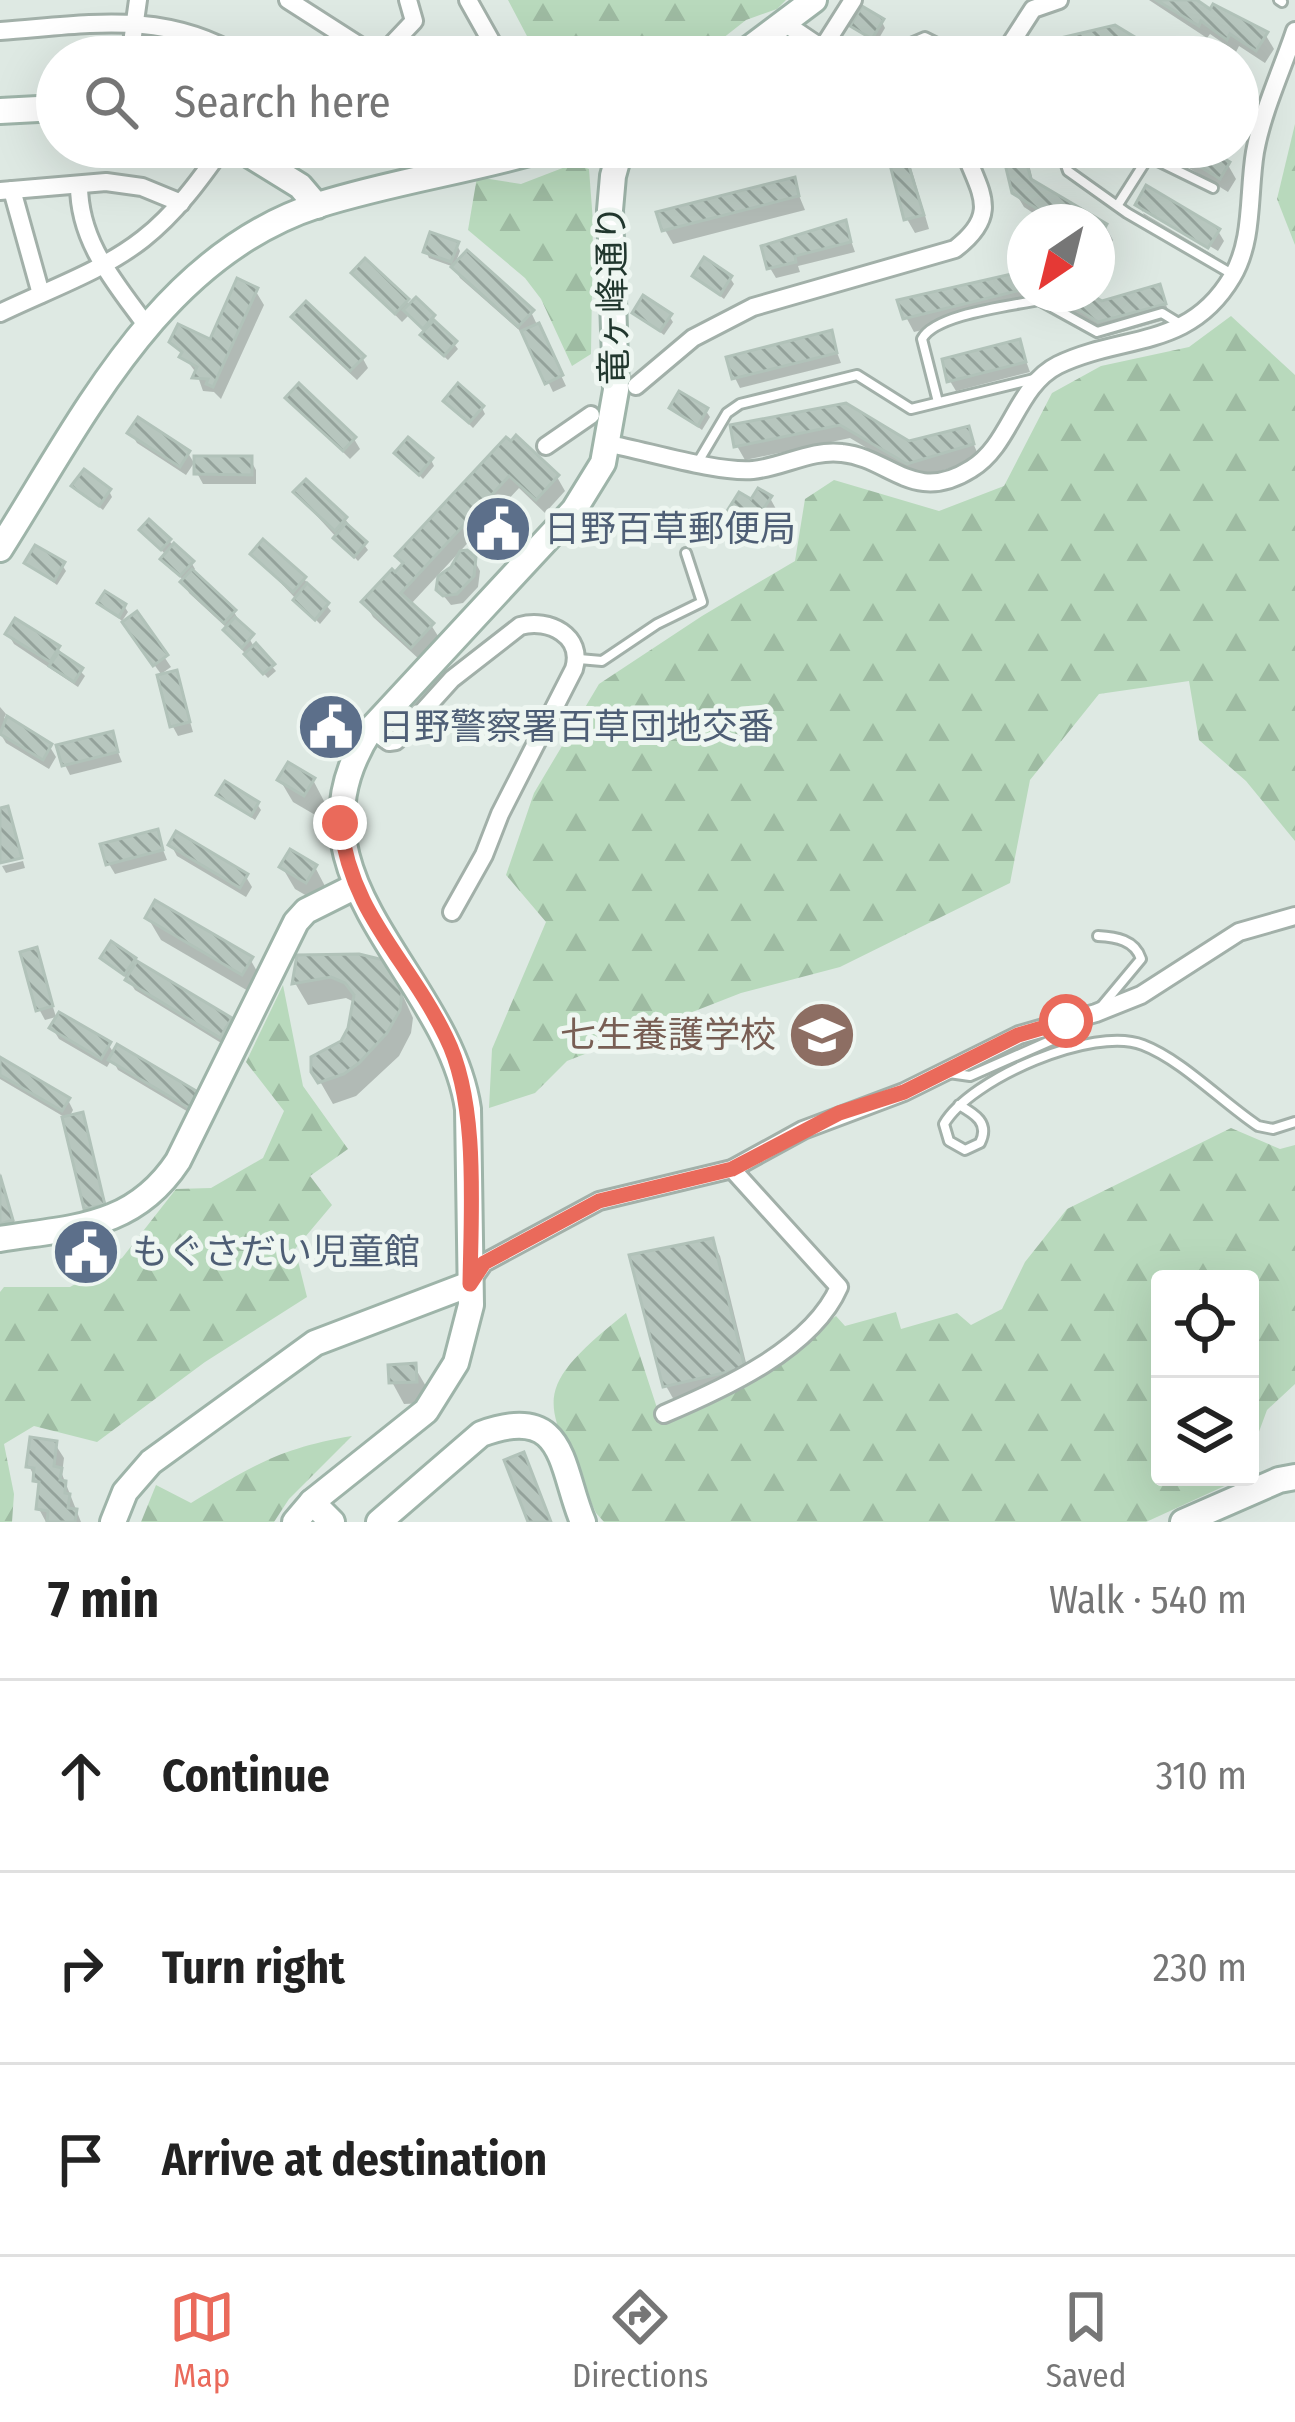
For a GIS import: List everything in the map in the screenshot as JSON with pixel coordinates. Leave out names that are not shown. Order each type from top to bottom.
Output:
[{"type":"street","points":[[133,36],[138,0]]},
{"type":"street","points":[[288,0],[345,36]]},
{"type":"street","points":[[399,36],[414,21],[408,0]]},
{"type":"street","points":[[469,0],[489,36]]},
{"type":"street","points":[[768,36],[814,0]]},
{"type":"street","points":[[836,36],[853,0]]},
{"type":"street","points":[[1016,36],[1033,9],[1059,0]]},
{"type":"street","points":[[0,31],[135,21],[195,36]]},
{"type":"street","points":[[786,24],[803,36]]},
{"type":"street","points":[[1259,140],[1295,31]]},
{"type":"street","points":[[0,111],[36,108]]},
{"type":"street","points":[[0,314],[103,265],[143,239],[207,168]]},
{"type":"street","points":[[271,168],[300,186],[317,206]]},
{"type":"street","points":[[0,549],[146,325],[184,286],[273,225],[317,206],[468,168]]},
{"type":"street","name":"竜ヶ峰通り","points":[[354,887],[344,851],[341,799],[353,760],[370,729],[574,510],[596,478],[609,444],[616,391],[610,195],[617,168]]},
{"type":"street","points":[[636,386],[693,338],[753,307],[955,250],[978,228],[984,210],[984,194],[972,168]]},
{"type":"street","points":[[609,444],[757,470],[840,452],[910,480],[949,478],[970,470],[993,450],[1040,378],[1056,366],[1184,326],[1214,301],[1245,250],[1254,168]]},
{"type":"street","points":[[40,294],[6,190],[106,182],[142,187],[181,202]]},
{"type":"street","points":[[79,185],[85,235],[146,325]]},
{"type":"street","points":[[546,446],[592,415]]},
{"type":"street","points":[[370,729],[389,742],[402,737],[452,679],[520,626],[555,627],[572,642],[577,658],[452,912]]},
{"type":"street","points":[[0,1239],[103,1222],[132,1209],[157,1190],[178,1161],[296,922],[306,910],[354,887],[446,1035],[463,1078],[468,1109],[470,1323],[434,1401],[400,1435],[312,1502],[295,1522]]},
{"type":"street","points":[[113,1522],[125,1492],[151,1462],[315,1343],[470,1284],[484,1263],[599,1201],[732,1169],[821,1121],[904,1092],[1018,1035],[1141,995],[1239,932],[1295,916]]},
{"type":"street","points":[[664,1414],[735,1384],[766,1364],[831,1306],[839,1287],[732,1169]]},
{"type":"street","points":[[379,1522],[481,1434],[522,1426],[547,1435],[563,1451],[583,1522]]},
{"type":"street","points":[[1183,1522],[1295,1477]]},
{"type":"street","points":[[312,1502],[332,1522]]},
{"type":"lane","points":[[1067,168],[1127,213],[1234,274]]},
{"type":"lane","points":[[1119,203],[1142,168]]},
{"type":"lane","points":[[1170,168],[1213,188]]},
{"type":"lane","points":[[938,402],[922,339],[942,321],[1039,299],[1097,332],[1162,313],[1184,326]]},
{"type":"lane","points":[[698,462],[727,413],[740,404],[857,375],[910,409],[1040,378]]},
{"type":"lane","points":[[577,658],[602,661],[657,624],[701,602],[686,553]]},
{"type":"lane","points":[[945,1072],[970,1076],[1052,1040],[1089,1015],[1141,959],[1127,942],[1098,936]]},
{"type":"lane","points":[[959,1105],[981,1120],[984,1128],[980,1143],[965,1150],[949,1141],[944,1131],[959,1105],[1020,1068],[1065,1050],[1128,1040],[1155,1050],[1258,1126],[1274,1130],[1295,1122]]},
{"type":"lane","points":[[1015,1057],[1020,1068]]},
{"type":"green space","points":[[508,0],[786,0],[726,36],[527,36]]},
{"type":"green space","points":[[1295,124],[1295,245],[1277,199]]},
{"type":"green space","points":[[563,168],[589,169],[591,354],[572,366],[541,299],[525,278],[468,230],[477,177],[521,184]]},
{"type":"green space","points":[[1231,316],[1295,375],[1295,841],[1246,781],[1199,740],[1189,681],[1099,694],[1030,780],[1010,883],[840,967],[741,993],[567,1061],[535,1093],[489,1108],[492,1049],[546,922],[506,875],[534,793],[599,684],[795,561],[805,499],[834,480],[939,511],[1004,486],[1052,393],[1101,366],[1189,347]]},
{"type":"green space","points":[[283,985],[303,1086],[348,1149],[310,1176],[332,1205],[295,1249],[307,1297],[205,1362],[97,1442],[34,1426],[4,1444],[14,1494],[12,1522],[0,1522],[0,1292],[4,1287],[70,1287],[122,1258],[176,1189],[211,1188],[263,1158],[284,1111],[246,1062]]},
{"type":"green space","points":[[1231,1128],[1280,1149],[1295,1145],[1295,1384],[1267,1410],[1259,1432],[1259,1270],[1151,1270],[1151,1486],[1225,1486],[1146,1522],[604,1522],[596,1513],[557,1423],[554,1402],[570,1364],[626,1313],[658,1411],[759,1373],[836,1316],[845,1326],[896,1312],[901,1329],[957,1313],[971,1325],[1002,1309],[1025,1262],[1067,1209]]},
{"type":"green space","points":[[352,1436],[289,1499],[274,1522],[141,1522],[156,1485],[191,1503],[267,1460]]},
{"type":"building","points":[[1156,0],[1197,0],[1210,9],[1213,4],[1268,32],[1259,46],[1259,36],[1222,36],[1201,21],[1199,26]]},
{"type":"building","points":[[862,6],[884,19],[874,36],[850,26]]},
{"type":"building","points":[[1115,25],[1133,36],[1068,36]]},
{"type":"building","points":[[891,168],[909,168],[924,215],[904,220]]},
{"type":"building","points":[[1006,168],[1028,168],[1031,179],[1073,204],[1029,204],[1012,193]]},
{"type":"building","points":[[1202,168],[1226,168],[1220,179]]},
{"type":"building","points":[[795,177],[799,196],[662,231],[656,212]]},
{"type":"building","points":[[1146,185],[1220,229],[1208,248],[1135,205]]},
{"type":"building","points":[[846,220],[851,242],[795,256],[796,262],[767,269],[761,246]]},
{"type":"building","points":[[430,232],[459,242],[451,262],[423,252]]},
{"type":"building","points":[[467,250],[534,310],[518,327],[451,267]]},
{"type":"building","points":[[704,257],[732,276],[720,295],[692,276]]},
{"type":"building","points":[[365,258],[409,299],[395,314],[351,273]]},
{"type":"building","points":[[1007,275],[1007,293],[903,319],[897,300]]},
{"type":"building","points":[[237,278],[258,288],[213,387],[206,384],[208,379],[192,378],[197,367],[179,357],[182,352],[169,342],[178,324],[210,339]]},
{"type":"building","points":[[1160,284],[1166,304],[1098,322],[1082,312],[1115,312],[1115,297]]},
{"type":"building","points":[[643,295],[672,314],[660,331],[632,313]]},
{"type":"building","points":[[416,297],[435,315],[423,329],[403,310]]},
{"type":"building","points":[[306,301],[365,356],[350,371],[291,317]]},
{"type":"building","points":[[434,320],[457,341],[444,356],[420,335]]},
{"type":"building","points":[[539,323],[563,375],[545,384],[521,331]]},
{"type":"building","points":[[832,330],[837,353],[732,379],[726,357]]},
{"type":"building","points":[[1020,339],[1026,362],[947,382],[942,359]]},
{"type":"building","points":[[299,383],[356,437],[343,451],[285,398]]},
{"type":"building","points":[[458,383],[484,406],[469,423],[443,401]]},
{"type":"building","points":[[679,391],[708,408],[698,426],[669,408]]},
{"type":"building","points":[[846,403],[909,441],[969,426],[974,444],[907,464],[840,425],[734,447],[730,425]]},
{"type":"building","points":[[138,417],[190,451],[180,467],[127,433]]},
{"type":"building","points":[[516,435],[559,475],[536,500],[509,476],[401,593],[434,623],[411,648],[361,602],[403,563],[395,556],[506,437],[511,441]]},
{"type":"building","points":[[408,437],[433,458],[419,475],[394,453]]},
{"type":"building","points":[[194,456],[252,456],[252,475],[194,474]]},
{"type":"building","points":[[84,469],[111,489],[99,506],[71,486]]},
{"type":"building","points":[[306,479],[347,517],[335,531],[293,492]]},
{"type":"building","points":[[758,488],[772,496],[764,508],[778,517],[766,536],[727,511],[739,492],[751,499]]},
{"type":"building","points":[[501,518],[511,529],[507,542],[484,542],[485,526]]},
{"type":"building","points":[[149,519],[171,539],[161,550],[139,530]]},
{"type":"building","points":[[346,523],[367,542],[354,557],[333,538]]},
{"type":"building","points":[[263,539],[306,577],[293,592],[250,554]]},
{"type":"building","points":[[174,543],[194,561],[180,576],[160,559]]},
{"type":"building","points":[[35,545],[65,562],[54,581],[24,563]]},
{"type":"building","points":[[460,551],[476,557],[474,576],[457,594],[443,596],[436,590],[438,576],[451,567]]},
{"type":"building","points":[[192,569],[236,610],[224,623],[180,582]]},
{"type":"building","points":[[307,583],[329,603],[315,620],[293,600]]},
{"type":"building","points":[[105,591],[126,604],[119,617],[97,603]]},
{"type":"building","points":[[137,611],[168,655],[153,666],[122,622]]},
{"type":"building","points":[[235,617],[254,634],[242,648],[223,630]]},
{"type":"building","points":[[15,618],[60,646],[50,662],[5,634]]},
{"type":"building","points":[[256,643],[275,664],[263,674],[244,654]]},
{"type":"building","points":[[59,652],[83,668],[74,682],[49,666]]},
{"type":"building","points":[[177,670],[190,722],[170,727],[157,675]]},
{"type":"building","points":[[7,716],[52,744],[43,760],[0,734]]},
{"type":"building","name":"日野警察署百草団地交番","points":[[325,718],[341,726],[337,735],[321,728]]},
{"type":"building","points":[[113,731],[118,752],[62,766],[56,745]]},
{"type":"building","points":[[288,762],[315,778],[304,796],[277,780]]},
{"type":"building","points":[[225,781],[259,802],[251,816],[216,795]]},
{"type":"building","points":[[8,806],[22,858],[0,863],[0,808]]},
{"type":"building","points":[[158,829],[163,850],[106,865],[100,844]]},
{"type":"building","points":[[176,831],[248,874],[240,888],[168,845]]},
{"type":"building","points":[[290,849],[317,865],[306,883],[279,867]]},
{"type":"building","points":[[155,900],[253,957],[242,975],[145,918]]},
{"type":"building","points":[[111,941],[136,958],[124,975],[100,958]]},
{"type":"building","points":[[37,947],[53,1006],[36,1011],[20,952]]},
{"type":"building","points":[[359,954],[388,961],[402,993],[400,1010],[387,1033],[359,1063],[318,1083],[311,1072],[311,1057],[341,1041],[354,995],[345,983],[331,977],[292,984],[297,955]]},
{"type":"building","points":[[137,961],[232,1018],[220,1038],[125,980]]},
{"type":"building","points":[[59,1012],[111,1042],[101,1059],[49,1028]]},
{"type":"building","points":[[117,1044],[198,1092],[189,1108],[108,1060]]},
{"type":"building","points":[[0,1057],[70,1098],[62,1111],[0,1075]]},
{"type":"building","points":[[83,1112],[105,1205],[84,1209],[62,1117]]},
{"type":"building","points":[[0,1175],[13,1220],[0,1224]]},
{"type":"building","name":"もぐさだい児童館","points":[[97,1234],[106,1254],[99,1256],[100,1263],[68,1269],[63,1240]]},
{"type":"building","points":[[713,1238],[745,1368],[663,1387],[629,1255]]},
{"type":"building","points":[[416,1363],[417,1382],[389,1383],[388,1365]]},
{"type":"building","points":[[30,1437],[57,1441],[54,1466],[62,1468],[60,1480],[66,1481],[65,1493],[70,1494],[68,1508],[77,1509],[75,1522],[47,1522],[48,1511],[36,1509],[39,1482],[33,1481],[34,1468],[26,1467]]},
{"type":"building","points":[[524,1452],[551,1522],[528,1522],[504,1460]]},
{"type":"place","name":"日野百草郵便局","points":[[498,529]]},
{"type":"place","name":"日野警察署百草団地交番","points":[[331,727]]},
{"type":"place","name":"七生養護学校","points":[[822,1035]]},
{"type":"place","name":"もぐさだい児童館","points":[[86,1252]]},
{"type":"route","points":[[340,823],[354,887],[446,1035],[463,1078],[468,1109],[470,1284],[484,1263],[599,1201],[732,1169],[839,1113],[904,1092],[1018,1035],[1066,1021]]}]
